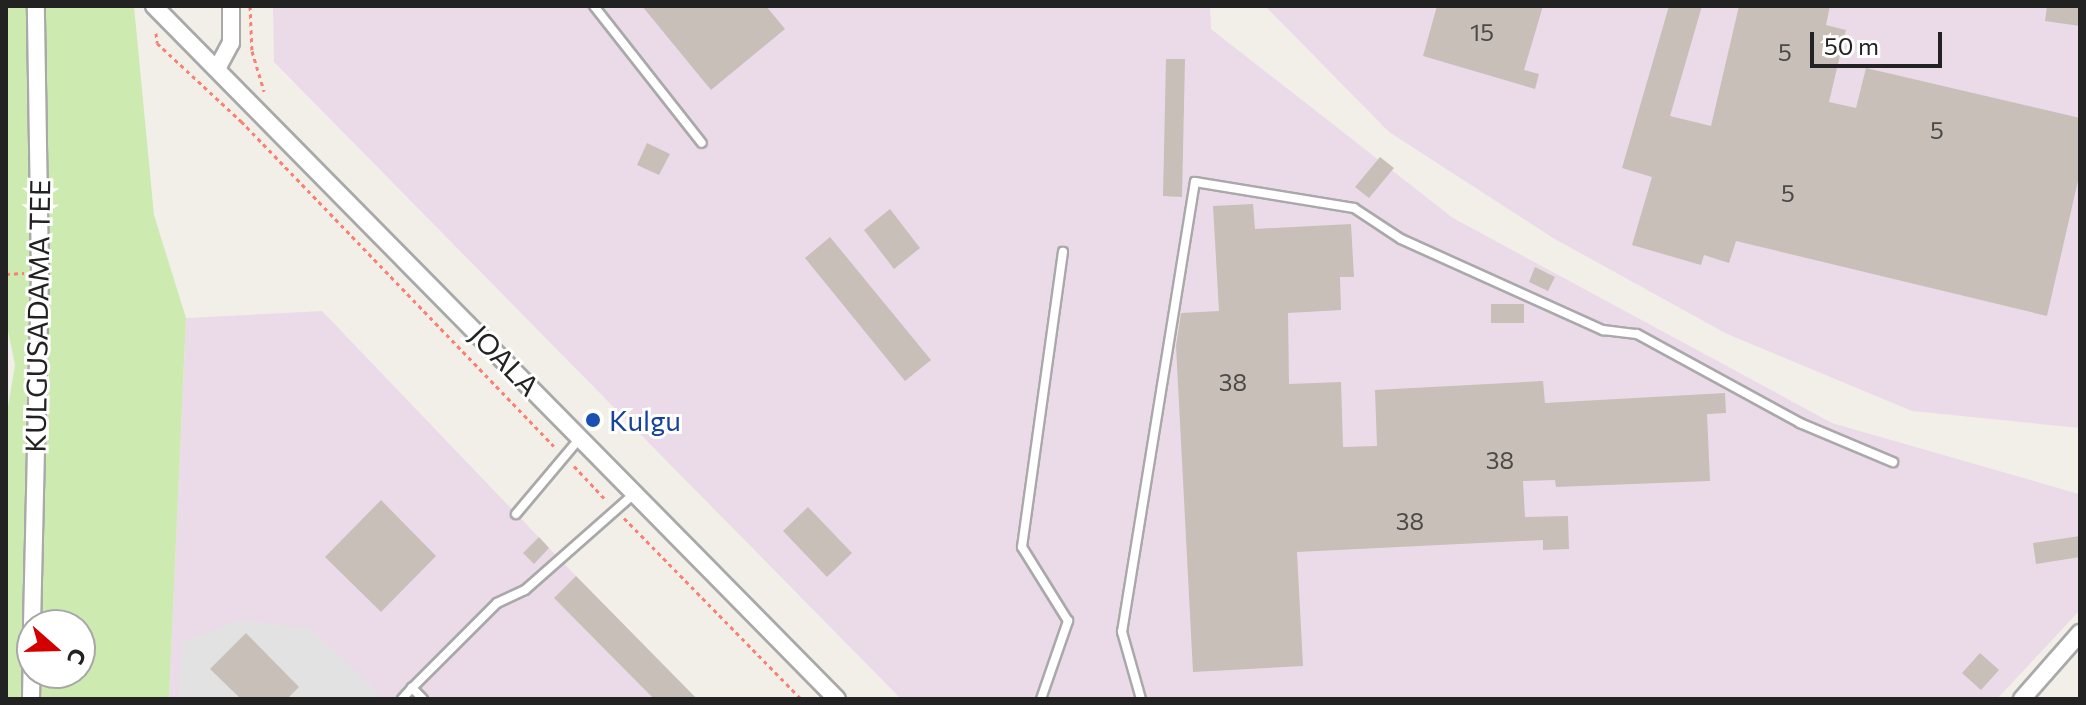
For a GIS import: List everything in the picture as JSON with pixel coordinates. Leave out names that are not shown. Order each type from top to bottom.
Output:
[{"type":"street","name":"KULGUSADAMA TEE","points":[[32,609],[40,272],[36,6]]},
{"type":"street","points":[[218,67],[231,43],[231,6]]},
{"type":"street","name":"JOALA","points":[[154,13],[218,67],[837,699]]},
{"type":"street","points":[[2027,697],[2080,633]]},
{"type":"lane","points":[[594,6],[702,143]]},
{"type":"lane","points":[[1141,699],[1122,632],[1195,182],[1354,208],[1401,239],[1603,330],[1637,334],[1800,423],[1893,462]]},
{"type":"lane","points":[[1041,699],[1068,621],[1022,547],[1063,252]]},
{"type":"lane","points":[[516,514],[580,438]]},
{"type":"lane","points":[[402,699],[497,603],[525,590],[635,493]]},
{"type":"lane","points":[[412,688],[423,699]]},
{"type":"path","points":[[241,121],[265,97],[252,51],[250,6]]},
{"type":"path","points":[[154,13],[157,43],[241,121],[801,699]]},
{"type":"shaded area","points":[[273,6],[1210,6],[1211,29],[1453,218],[1832,423],[2079,494],[2080,610],[1997,699],[901,699],[274,62]]},
{"type":"shaded area","points":[[1265,6],[2080,6],[2080,428],[1912,411],[1727,334],[1553,238],[1389,132]]},
{"type":"shaded area","points":[[322,311],[697,699],[169,699],[186,318]]},
{"type":"shaded area","points":[[241,620],[311,629],[379,693],[373,699],[178,699],[181,642]]},
{"type":"green space","points":[[6,6],[134,6],[154,215],[186,318],[169,699],[6,699],[6,419],[15,365],[6,321]]},
{"type":"building","points":[[642,6],[766,6],[785,29],[711,90]]},
{"type":"building","points":[[1437,6],[1543,6],[1524,70],[1539,74],[1535,89],[1423,56]]},
{"type":"building","points":[[1669,6],[1702,6],[1670,116],[1711,126],[1739,6],[1830,6],[1826,25],[1846,30],[1829,102],[1856,108],[1866,68],[2080,118],[2080,172],[2047,316],[1736,241],[1729,263],[1704,255],[1701,265],[1632,245],[1652,177],[1622,168]]},
{"type":"building","points":[[2047,6],[2080,6],[2080,26],[2045,21]]},
{"type":"building","points":[[1166,59],[1185,59],[1182,197],[1163,196]]},
{"type":"building","points":[[647,143],[670,154],[659,175],[637,165]]},
{"type":"building","points":[[1380,157],[1394,168],[1369,198],[1355,187]]},
{"type":"building","points":[[1253,204],[1255,229],[1351,224],[1354,277],[1340,277],[1341,310],[1288,313],[1289,384],[1341,382],[1343,447],[1377,446],[1375,390],[1543,381],[1545,403],[1725,393],[1726,413],[1707,414],[1710,481],[1556,487],[1555,480],[1523,481],[1525,517],[1568,516],[1569,549],[1543,550],[1543,540],[1297,552],[1303,666],[1193,672],[1176,346],[1181,313],[1219,311],[1213,206]]},
{"type":"building","points":[[890,209],[920,248],[894,269],[864,230]]},
{"type":"building","points":[[830,237],[931,360],[905,381],[805,258]]},
{"type":"building","points":[[1535,267],[1555,277],[1548,291],[1529,282]]},
{"type":"building","points":[[1491,304],[1524,304],[1524,323],[1491,323]]},
{"type":"building","points":[[381,500],[436,556],[381,612],[325,557]]},
{"type":"building","points":[[808,507],[852,553],[827,577],[783,531]]},
{"type":"building","points":[[2080,536],[2080,557],[2036,564],[2033,543]]},
{"type":"building","points":[[539,537],[549,548],[534,564],[523,553]]},
{"type":"building","points":[[576,576],[697,699],[654,699],[554,598]]},
{"type":"building","points":[[246,633],[299,687],[287,699],[241,699],[210,669]]},
{"type":"building","points":[[1980,653],[1999,670],[1981,690],[1962,673]]},
{"type":"place","name":"Kulgu","points":[[593,420]]}]
